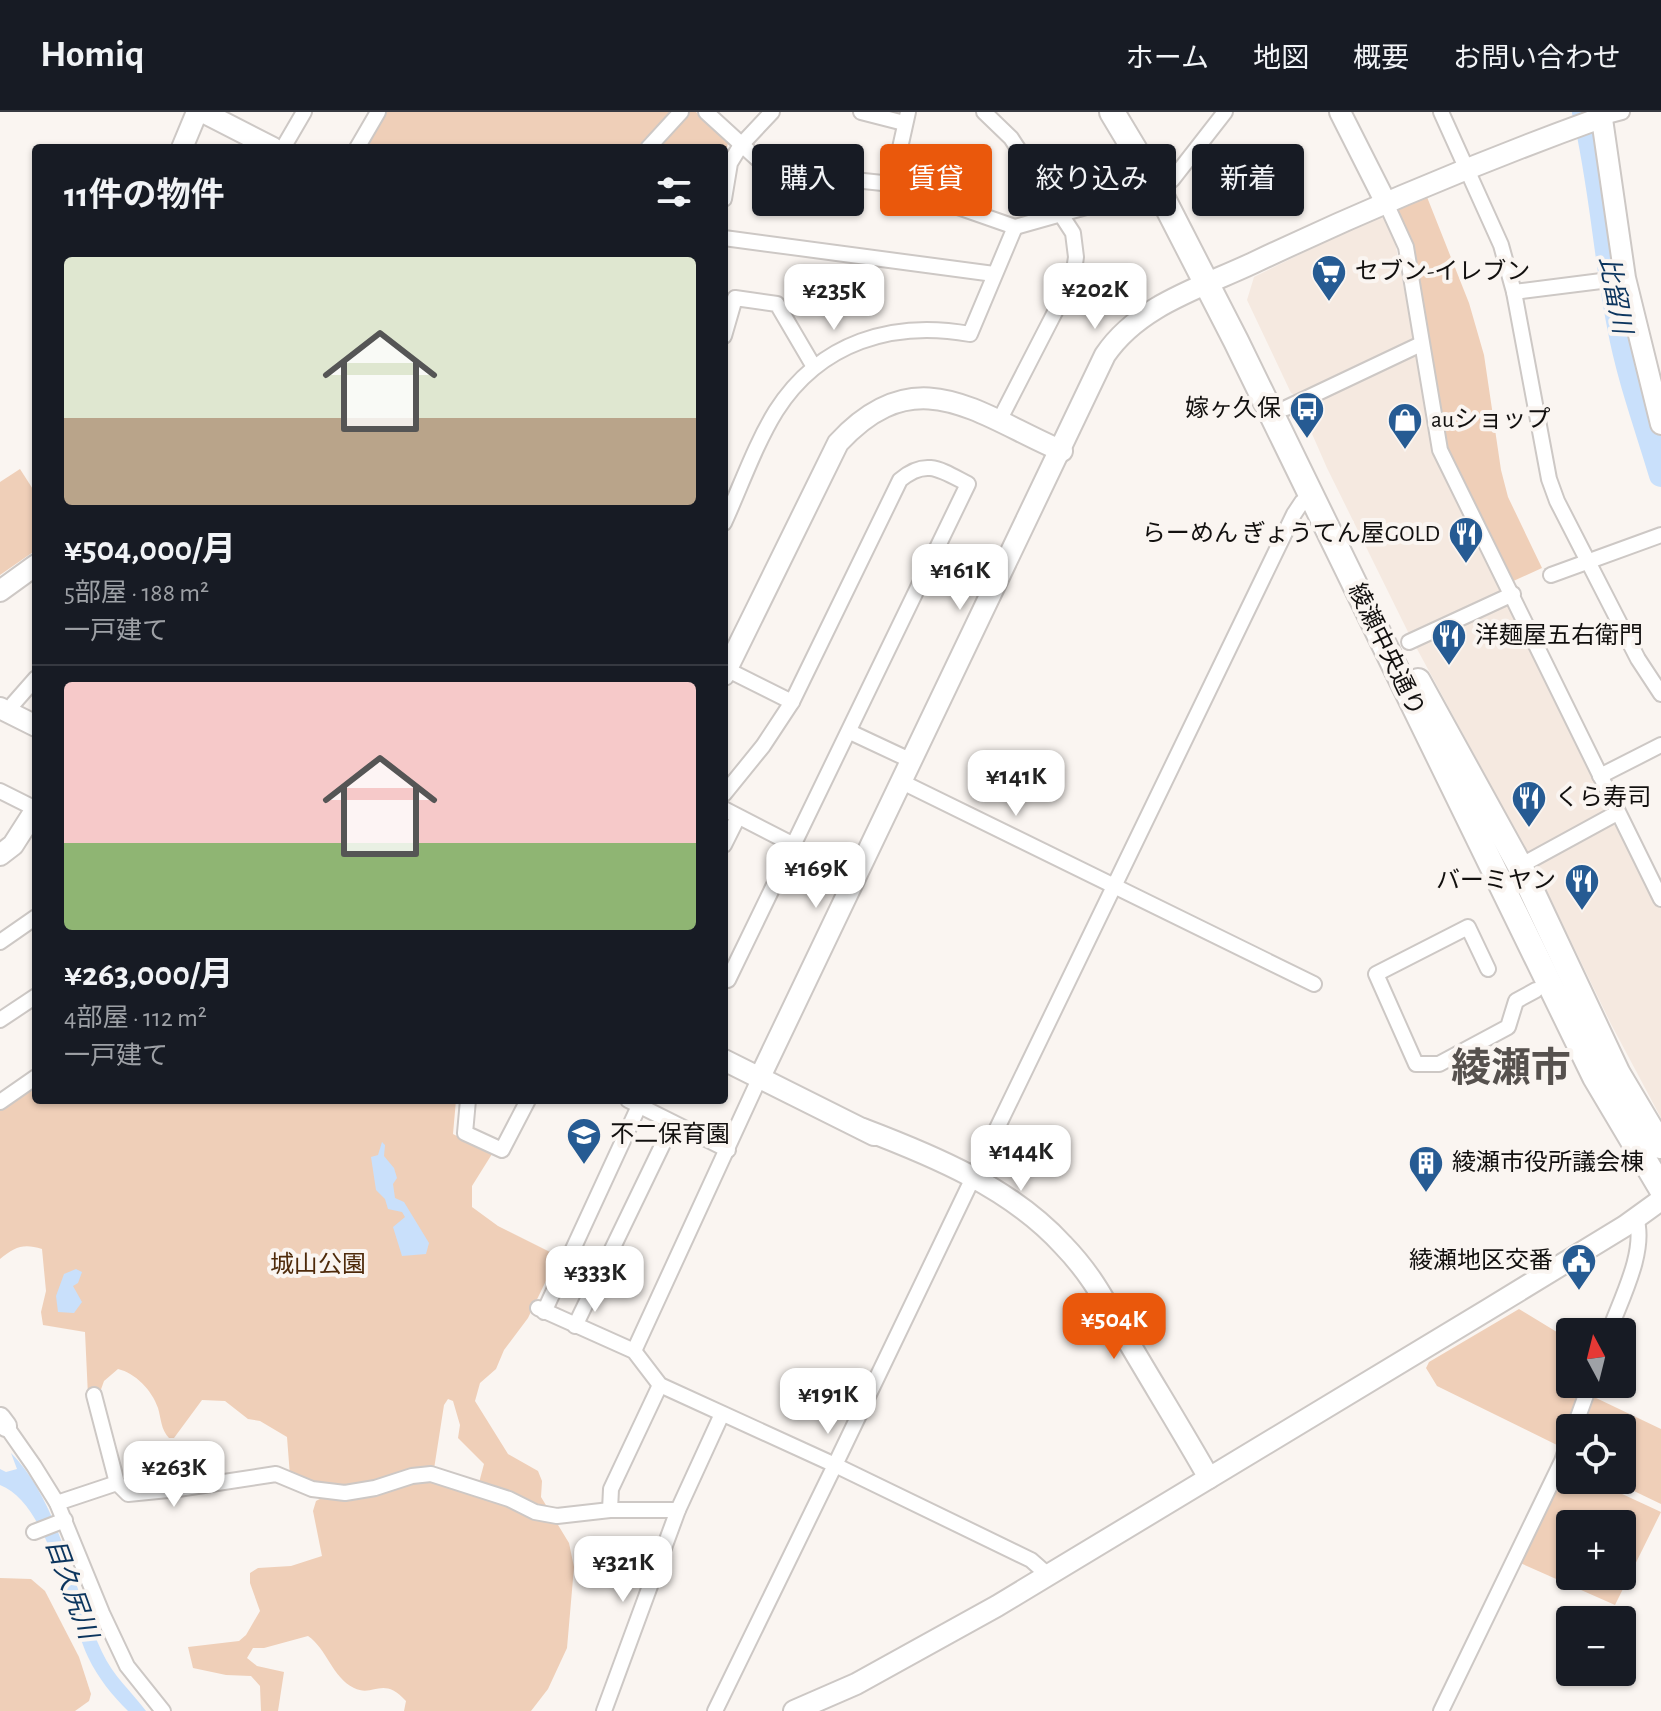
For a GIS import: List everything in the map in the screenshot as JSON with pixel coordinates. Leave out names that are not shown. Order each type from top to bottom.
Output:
[{"type":"main road","name":"綾瀬中央通り","points":[[1112,112],[1135,144]]},
{"type":"main road","name":"綾瀬中央通り","points":[[1130,112],[1150,144]]},
{"type":"main road","name":"綾瀬中央通り","points":[[1176,207],[1213,281],[1286,408],[1414,673],[1520,866],[1596,1031],[1637,1109],[1661,1146]]},
{"type":"main road","name":"綾瀬中央通り","points":[[1213,281],[1236,341],[1595,1077],[1661,1188]]},
{"type":"street","points":[[184,144],[200,112],[265,144]]},
{"type":"street","points":[[285,144],[304,112]]},
{"type":"street","points":[[359,144],[378,112]]},
{"type":"street","points":[[652,144],[681,112]]},
{"type":"street","points":[[706,112],[763,164],[778,172],[880,183]]},
{"type":"street","points":[[728,175],[730,163],[741,145],[772,112]]},
{"type":"street","points":[[861,112],[906,118],[900,144]]},
{"type":"street","points":[[984,112],[1015,144]]},
{"type":"street","points":[[1176,169],[1225,112]]},
{"type":"street","points":[[1340,112],[1406,247],[1440,450],[1661,899]]},
{"type":"street","points":[[1441,112],[1501,245],[1514,292],[1549,479],[1557,501],[1638,659],[1661,694]]},
{"type":"street","points":[[634,1351],[760,1077],[1062,451],[1105,355],[1116,340],[1146,314],[1385,201],[1599,118],[1622,279],[1661,424]]},
{"type":"street","points":[[984,216],[1015,227],[1059,216]]},
{"type":"street","points":[[999,421],[1073,277],[1076,257],[1073,233],[1064,216]]},
{"type":"street","points":[[728,514],[775,412],[814,367],[839,350],[867,338],[902,330],[939,328],[970,334],[1015,227]]},
{"type":"street","points":[[728,239],[994,274]]},
{"type":"street","points":[[1514,292],[1622,279]]},
{"type":"street","points":[[728,322],[735,298],[777,304],[814,367]]},
{"type":"street","points":[[1286,408],[1421,344]]},
{"type":"street","points":[[728,665],[838,443],[854,426],[900,400],[924,397],[943,399],[963,405],[1062,451]]},
{"type":"street","points":[[728,789],[763,746],[792,702],[900,480],[910,471],[936,468],[968,484],[728,980]]},
{"type":"street","points":[[715,1711],[1294,514],[1302,502],[1311,496]]},
{"type":"street","points":[[1551,575],[1661,535]]},
{"type":"street","points":[[0,591],[32,568]]},
{"type":"street","points":[[1409,642],[1513,594]]},
{"type":"street","points":[[728,672],[792,702]]},
{"type":"street","points":[[32,683],[5,710],[32,724]]},
{"type":"street","points":[[850,732],[912,761]]},
{"type":"street","points":[[1600,776],[1661,745]]},
{"type":"street","points":[[902,782],[1314,984]]},
{"type":"street","points":[[0,791],[32,807]]},
{"type":"street","points":[[731,813],[794,845]]},
{"type":"street","points":[[1520,866],[1617,813]]},
{"type":"street","points":[[0,855],[13,845],[32,815]]},
{"type":"street","points":[[0,942],[32,920]]},
{"type":"street","points":[[1488,969],[1468,927],[1376,974],[1416,1064],[1439,1064],[1508,1027],[1516,1001],[1536,990]]},
{"type":"street","points":[[0,1020],[32,999]]},
{"type":"street","points":[[728,1062],[863,1129],[912,1147],[1020,1208],[1062,1243],[1094,1281],[1209,1478]]},
{"type":"street","points":[[0,1102],[32,1080]]},
{"type":"street","points":[[468,1104],[465,1133],[502,1150],[526,1104]]},
{"type":"street","points":[[634,1104],[541,1310],[634,1351],[660,1385],[1031,1560],[1048,1575]]},
{"type":"street","points":[[636,1104],[728,1150]]},
{"type":"street","points":[[575,1326],[673,1123]]},
{"type":"street","points":[[794,1711],[856,1684],[997,1606],[1630,1222],[1661,1200]]},
{"type":"street","points":[[1614,1318],[1640,1239],[1630,1222]]},
{"type":"street","points":[[610,1510],[611,1489],[660,1385]]},
{"type":"street","points":[[94,1395],[117,1483],[128,1494],[276,1474],[312,1489],[345,1493],[431,1474],[509,1499],[535,1512],[557,1516],[610,1510],[678,1510]]},
{"type":"street","points":[[604,1711],[678,1510],[722,1414]]},
{"type":"street","points":[[3,1422],[57,1503],[62,1522],[127,1666],[163,1711]]},
{"type":"street","points":[[1441,1711],[1556,1473]]},
{"type":"street","points":[[57,1503],[117,1483]]},
{"type":"street","points":[[36,1532],[62,1522]]},
{"type":"shaded area","points":[[1375,217],[1385,218],[1394,237],[1425,396],[1661,899],[1661,1118],[1611,1024],[1533,863],[1410,636],[1247,300],[1254,277]]},
{"type":"green space","points":[[385,112],[696,112],[728,143],[728,144],[366,144]]},
{"type":"green space","points":[[1427,197],[1469,303],[1484,355],[1501,470],[1508,497],[1542,568],[1509,583],[1450,462],[1395,214],[1400,207]]},
{"type":"green space","points":[[20,469],[32,488],[32,553],[0,575],[0,482]]},
{"type":"green space","name":"城山公園","points":[[32,1087],[32,1104],[456,1104],[453,1134],[492,1154],[472,1186],[472,1207],[498,1226],[558,1256],[528,1318],[504,1350],[496,1369],[480,1383],[475,1401],[508,1454],[538,1471],[542,1481],[541,1497],[569,1543],[574,1567],[567,1648],[548,1689],[531,1711],[404,1711],[406,1701],[391,1689],[367,1691],[346,1683],[308,1636],[253,1648],[247,1658],[257,1666],[284,1672],[278,1711],[261,1711],[260,1686],[251,1676],[226,1675],[193,1668],[188,1647],[239,1641],[246,1635],[260,1611],[250,1583],[250,1573],[258,1568],[291,1566],[322,1556],[313,1511],[316,1501],[337,1490],[290,1476],[287,1437],[260,1421],[248,1419],[225,1401],[202,1400],[174,1438],[169,1438],[152,1395],[131,1374],[118,1369],[104,1381],[99,1395],[88,1396],[85,1332],[43,1325],[41,1312],[46,1291],[42,1249],[20,1247],[0,1259],[0,1109]],"holes":[[[448,1399],[453,1401],[460,1425],[458,1438],[484,1464],[476,1494],[434,1469],[444,1405]]]},
{"type":"green space","points":[[1519,1309],[1556,1331],[1556,1398],[1580,1398],[1574,1414],[1556,1414],[1556,1445],[1437,1386],[1426,1368],[1429,1362]]},
{"type":"green space","points":[[1596,1398],[1630,1414],[1587,1414]]},
{"type":"green space","points":[[1636,1417],[1661,1429],[1661,1504],[1636,1492]]},
{"type":"green space","points":[[1556,1488],[1556,1494],[1622,1494],[1661,1512],[1636,1563],[1636,1510],[1556,1510],[1556,1579],[1518,1562]]},
{"type":"green space","points":[[0,1578],[31,1579],[45,1591],[79,1657],[91,1694],[89,1701],[75,1711],[0,1711]]},
{"type":"green space","points":[[1581,1590],[1622,1590],[1615,1605]]},
{"type":"water","points":[[382,1142],[385,1145],[384,1156],[394,1168],[397,1178],[393,1184],[395,1198],[404,1202],[429,1243],[426,1254],[402,1256],[393,1227],[405,1217],[402,1212],[388,1209],[385,1199],[376,1190],[371,1157],[378,1155]]},
{"type":"water","points":[[76,1269],[82,1272],[78,1283],[73,1286],[82,1302],[74,1313],[58,1312],[56,1296],[64,1274]]},
{"type":"water","name":"目久尻川","points":[[11,1453],[28,1474],[54,1522],[106,1661],[146,1711],[128,1711],[92,1665],[44,1535],[17,1496],[0,1485],[0,1469],[6,1472],[17,1469]]},
{"type":"waterway","name":"比留川","points":[[1584,112],[1623,345],[1661,475]]},
{"type":"place","name":"セブン-イレブン","points":[[1329,303]]},
{"type":"place","name":"嫁ヶ久保","points":[[1307,440]]},
{"type":"place","name":"auショップ","points":[[1405,451]]},
{"type":"place","name":"らーめん ぎょうてん屋GOLD","points":[[1466,565]]},
{"type":"place","name":"洋麺屋五右衛門","points":[[1449,667]]},
{"type":"place","name":"くら寿司","points":[[1529,829]]},
{"type":"place","name":"バーミヤン","points":[[1582,912]]},
{"type":"place","name":"不二保育園","points":[[584,1166]]},
{"type":"place","name":"綾瀬市役所議会棟","points":[[1426,1194]]},
{"type":"place","name":"綾瀬地区交番","points":[[1579,1292]]},
{"type":"district","name":"綾瀬市","points":[[1511,1069]]}]
